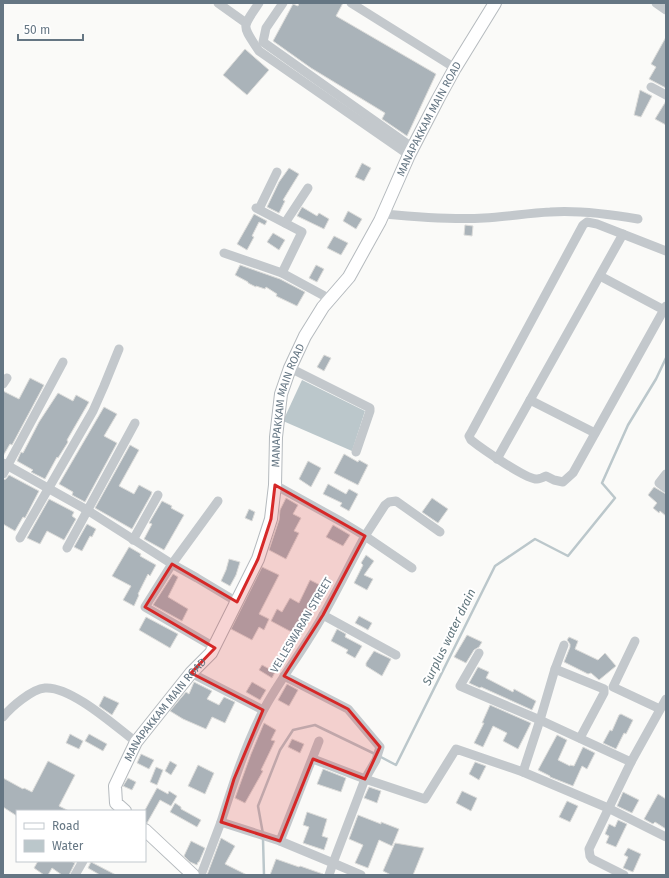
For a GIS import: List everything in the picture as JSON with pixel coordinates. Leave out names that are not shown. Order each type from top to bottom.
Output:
[{"type":"main road","name":"MANAPAKKAM MAIN ROAD","points":[[118,808],[115,786],[136,742],[191,673],[211,653],[258,559],[271,520],[275,485],[276,437],[281,394],[290,368],[305,336],[323,307],[349,277],[384,214],[411,151],[455,68],[495,3]]},
{"type":"main road","points":[[146,831],[193,875]]},
{"type":"street","points":[[218,3],[246,23]]},
{"type":"street","points":[[259,3],[246,23],[245,30],[259,52],[411,151]]},
{"type":"street","points":[[282,3],[266,28],[263,42],[411,151]]},
{"type":"street","points":[[351,3],[455,68]]},
{"type":"street","points":[[656,3],[666,10]]},
{"type":"street","points":[[651,87],[666,95]]},
{"type":"street","points":[[276,172],[258,208],[302,232],[282,273]]},
{"type":"street","points":[[285,222],[308,188]]},
{"type":"street","points":[[384,214],[483,218],[551,212],[572,212],[617,215],[638,219]]},
{"type":"street","points":[[600,276],[665,308],[573,473],[563,482],[546,476],[537,480],[506,465],[471,440],[469,436],[583,225],[587,222],[597,224],[666,251]]},
{"type":"street","points":[[497,458],[623,234]]},
{"type":"street","points":[[224,253],[282,273],[330,299]]},
{"type":"street","points":[[20,538],[93,411],[119,349]]},
{"type":"street","points":[[63,362],[5,467],[87,510],[172,564],[237,602]]},
{"type":"street","points":[[290,368],[370,408],[356,452]]},
{"type":"street","points":[[530,400],[595,433]]},
{"type":"street","points":[[67,548],[135,423]]},
{"type":"street","points":[[666,474],[659,483],[666,488]]},
{"type":"street","points":[[275,485],[342,522],[412,568]]},
{"type":"street","points":[[133,540],[158,495]]},
{"type":"street","name":"VELLESWARAN STREET","points":[[201,875],[221,822],[234,779],[263,710],[309,639],[365,536],[385,505],[393,500],[396,500],[440,532]]},
{"type":"street","points":[[214,647],[145,607],[172,564],[218,501]]},
{"type":"street","points":[[323,615],[396,655]]},
{"type":"street","points":[[635,641],[613,687],[660,709]]},
{"type":"street","points":[[523,772],[564,645]]},
{"type":"street","points":[[479,653],[460,686],[540,720],[631,762]]},
{"type":"street","points":[[555,669],[604,689],[604,693],[580,738]]},
{"type":"street","points":[[191,673],[263,710]]},
{"type":"street","points":[[284,676],[348,709],[380,747],[378,756],[365,779],[329,875]]},
{"type":"street","points":[[3,716],[23,697],[45,688],[61,690],[85,704],[136,742]]},
{"type":"street","points":[[624,875],[592,859],[588,852],[631,762],[666,699]]},
{"type":"street","points":[[280,841],[319,741]]},
{"type":"street","points":[[313,758],[365,779],[425,799],[456,749],[523,772],[608,808],[666,837]]},
{"type":"street","points":[[221,822],[280,841],[362,875]]},
{"type":"street","points":[[76,875],[82,862]]},
{"type":"highlighted area","points":[[275,485],[365,536],[323,615],[284,676],[348,709],[380,747],[365,779],[313,759],[280,841],[221,822],[234,779],[263,710],[191,673],[215,648],[145,607],[172,564],[237,602],[258,559],[271,519]]},
{"type":"water","points":[[302,380],[365,411],[352,451],[283,421]]},
{"type":"building","points":[[299,3],[343,3],[336,16],[436,74],[407,136],[382,119],[385,113],[311,68],[273,41],[293,4],[298,6]]},
{"type":"building","points":[[666,37],[666,88],[649,79],[656,67],[651,64]]},
{"type":"building","points":[[245,49],[269,70],[247,95],[223,75]]},
{"type":"building","points":[[640,90],[652,96],[641,117],[634,115]]},
{"type":"building","points":[[666,101],[666,125],[655,119]]},
{"type":"building","points":[[362,163],[371,168],[364,181],[355,177]]},
{"type":"building","points":[[289,168],[299,174],[283,200],[285,201],[279,213],[267,207],[279,182]]},
{"type":"building","points":[[302,207],[317,216],[319,213],[329,219],[324,229],[297,216]]},
{"type":"building","points":[[348,211],[362,219],[356,229],[343,221]]},
{"type":"building","points":[[254,214],[267,221],[265,225],[259,222],[252,236],[254,237],[247,250],[237,244]]},
{"type":"building","points":[[465,225],[473,226],[472,236],[464,235]]},
{"type":"building","points":[[273,233],[285,240],[279,250],[267,242]]},
{"type":"building","points":[[334,236],[348,243],[341,255],[327,248]]},
{"type":"building","points":[[240,265],[280,279],[305,292],[297,306],[276,296],[277,294],[266,287],[265,289],[256,287],[235,275]]},
{"type":"building","points":[[316,265],[324,269],[317,282],[309,278]]},
{"type":"building","points":[[324,355],[331,358],[324,371],[317,367]]},
{"type":"building","points":[[30,378],[44,385],[12,445],[10,444],[3,456],[3,391],[19,399]]},
{"type":"building","points":[[58,393],[73,401],[76,395],[89,402],[67,440],[68,442],[58,458],[57,457],[45,479],[31,472],[33,470],[17,461],[21,452],[23,453],[39,422]]},
{"type":"building","points":[[104,407],[117,414],[104,436],[117,443],[85,502],[72,495],[73,492],[59,484]]},
{"type":"building","points":[[130,445],[139,450],[119,486],[134,494],[139,485],[152,492],[132,529],[95,508]]},
{"type":"building","points":[[344,454],[358,462],[359,460],[368,465],[358,485],[334,473]]},
{"type":"building","points":[[308,461],[321,468],[311,487],[299,479]]},
{"type":"building","points":[[9,475],[39,491],[25,518],[23,517],[15,531],[3,524],[3,480]]},
{"type":"building","points":[[328,484],[346,494],[349,489],[358,494],[349,511],[340,506],[342,503],[323,494]]},
{"type":"building","points":[[654,487],[666,494],[666,516],[653,508],[657,503],[648,495]]},
{"type":"building","points":[[286,498],[298,505],[293,514],[301,518],[294,531],[299,533],[286,559],[269,550],[279,520],[280,510]]},
{"type":"building","points":[[432,498],[448,509],[438,523],[422,512]]},
{"type":"building","points":[[49,499],[74,512],[72,516],[76,519],[64,540],[47,531],[40,544],[27,538]]},
{"type":"building","points":[[162,501],[184,515],[164,550],[144,539],[152,524],[149,523]]},
{"type":"building","points":[[249,509],[255,512],[252,521],[245,518]]},
{"type":"building","points":[[87,524],[96,529],[92,537],[90,536],[82,551],[74,547]]},
{"type":"building","points":[[333,525],[350,535],[343,546],[326,537]]},
{"type":"building","points":[[129,547],[141,554],[140,556],[156,565],[150,576],[148,574],[134,606],[123,600],[131,586],[112,576]]},
{"type":"building","points":[[366,555],[374,561],[364,575],[373,579],[367,590],[354,583],[363,565],[361,563]]},
{"type":"building","points":[[229,559],[240,562],[236,575],[230,586],[221,581]]},
{"type":"building","points":[[262,567],[279,575],[259,614],[269,619],[264,630],[259,627],[252,640],[231,629]]},
{"type":"building","points":[[173,574],[178,577],[168,597],[188,609],[182,621],[153,605]]},
{"type":"building","points":[[310,580],[324,587],[320,595],[317,594],[310,608],[312,609],[299,636],[271,621],[277,609],[282,612],[290,598],[299,603]]},
{"type":"building","points":[[359,616],[372,623],[368,630],[355,623]]},
{"type":"building","points":[[146,617],[178,634],[170,648],[139,630]]},
{"type":"building","points":[[337,629],[346,634],[345,637],[362,646],[355,658],[346,653],[348,650],[331,641]]},
{"type":"building","points":[[467,635],[482,642],[479,647],[474,650],[466,663],[454,657]]},
{"type":"building","points":[[569,637],[578,641],[575,649],[598,660],[605,653],[616,666],[599,680],[591,673],[588,674],[564,662],[570,647],[567,640]]},
{"type":"building","points":[[374,651],[391,659],[382,676],[366,666],[366,663]]},
{"type":"building","points":[[262,665],[275,672],[272,678],[259,670]]},
{"type":"building","points":[[478,667],[489,672],[486,678],[513,692],[514,689],[536,701],[532,710],[469,683]]},
{"type":"building","points":[[194,682],[212,691],[207,699],[219,705],[224,697],[235,702],[225,723],[212,717],[206,729],[183,719],[170,711],[186,692],[189,694]]},
{"type":"building","points":[[252,682],[266,690],[260,700],[246,692]]},
{"type":"building","points":[[287,684],[298,690],[289,706],[278,700]]},
{"type":"building","points":[[104,696],[119,703],[112,715],[99,706]]},
{"type":"building","points":[[490,705],[531,723],[518,749],[503,741],[507,733],[493,726],[483,747],[474,743],[484,723],[482,723]]},
{"type":"building","points":[[621,714],[633,720],[616,749],[603,743],[610,730],[612,731],[619,715]]},
{"type":"building","points":[[264,723],[276,730],[271,740],[275,741],[261,770],[263,771],[245,803],[235,798]]},
{"type":"building","points":[[70,734],[83,741],[79,749],[66,743]]},
{"type":"building","points":[[89,734],[107,744],[103,751],[85,741]]},
{"type":"building","points":[[557,735],[567,740],[558,760],[570,766],[574,766],[583,747],[595,753],[587,769],[582,766],[573,786],[550,777],[538,770]]},
{"type":"building","points":[[292,739],[304,744],[300,753],[288,747]]},
{"type":"building","points":[[141,754],[154,760],[149,769],[137,763]]},
{"type":"building","points":[[48,761],[75,775],[59,806],[67,810],[16,810],[16,815],[3,807],[3,778],[23,789],[24,788],[32,792]]},
{"type":"building","points":[[170,761],[177,765],[171,775],[165,771]]},
{"type":"building","points":[[475,762],[486,766],[479,780],[469,774]]},
{"type":"building","points":[[198,765],[214,773],[205,794],[188,786]]},
{"type":"building","points":[[156,767],[163,770],[157,785],[150,782]]},
{"type":"building","points":[[323,769],[346,778],[341,792],[317,784]]},
{"type":"building","points":[[128,778],[136,782],[132,790],[123,786]]},
{"type":"building","points":[[369,787],[381,791],[377,803],[364,798]]},
{"type":"building","points":[[157,788],[168,794],[169,791],[177,796],[171,806],[160,800],[147,823],[145,810]]},
{"type":"building","points":[[462,791],[477,798],[471,811],[456,803]]},
{"type":"building","points":[[623,792],[639,800],[632,813],[617,806]]},
{"type":"building","points":[[658,794],[666,799],[666,829],[655,822],[653,824],[644,819]]},
{"type":"building","points":[[567,801],[578,806],[570,822],[559,817]]},
{"type":"building","points":[[175,803],[181,807],[181,809],[201,820],[197,827],[170,812]]},
{"type":"building","points":[[307,812],[327,819],[322,836],[328,838],[324,850],[303,843],[309,827],[303,825]]},
{"type":"building","points":[[358,815],[399,829],[392,846],[379,840],[368,868],[355,863],[363,845],[349,839]]},
{"type":"building","points":[[618,820],[627,824],[616,847],[606,843],[609,836],[605,834],[609,824],[615,827]]},
{"type":"building","points":[[221,838],[235,846],[225,864],[247,875],[207,875]]},
{"type":"building","points":[[191,841],[205,848],[197,865],[190,862],[184,856]]},
{"type":"building","points":[[395,843],[424,848],[413,875],[391,875],[383,871]]},
{"type":"building","points":[[628,848],[641,854],[633,872],[623,868],[628,857],[624,855]]},
{"type":"building","points":[[276,859],[299,867],[300,866],[323,875],[270,875]]},
{"type":"building","points":[[37,862],[75,863],[69,875],[62,875],[52,868],[48,875],[44,875],[34,868]]},
{"type":"building","points":[[91,862],[116,875],[100,875],[88,868]]},
{"type":"waterway","name":"Surplus water drain","points":[[379,756],[396,765],[495,566],[535,539],[568,556],[615,498],[602,483],[628,425],[656,379],[666,358]]},
{"type":"waterway","name":"Surplus water drain","points":[[263,834],[258,806],[280,750],[293,730],[315,725],[375,754]]},
{"type":"waterway","name":"Surplus water drain","points":[[263,839],[264,875]]}]
